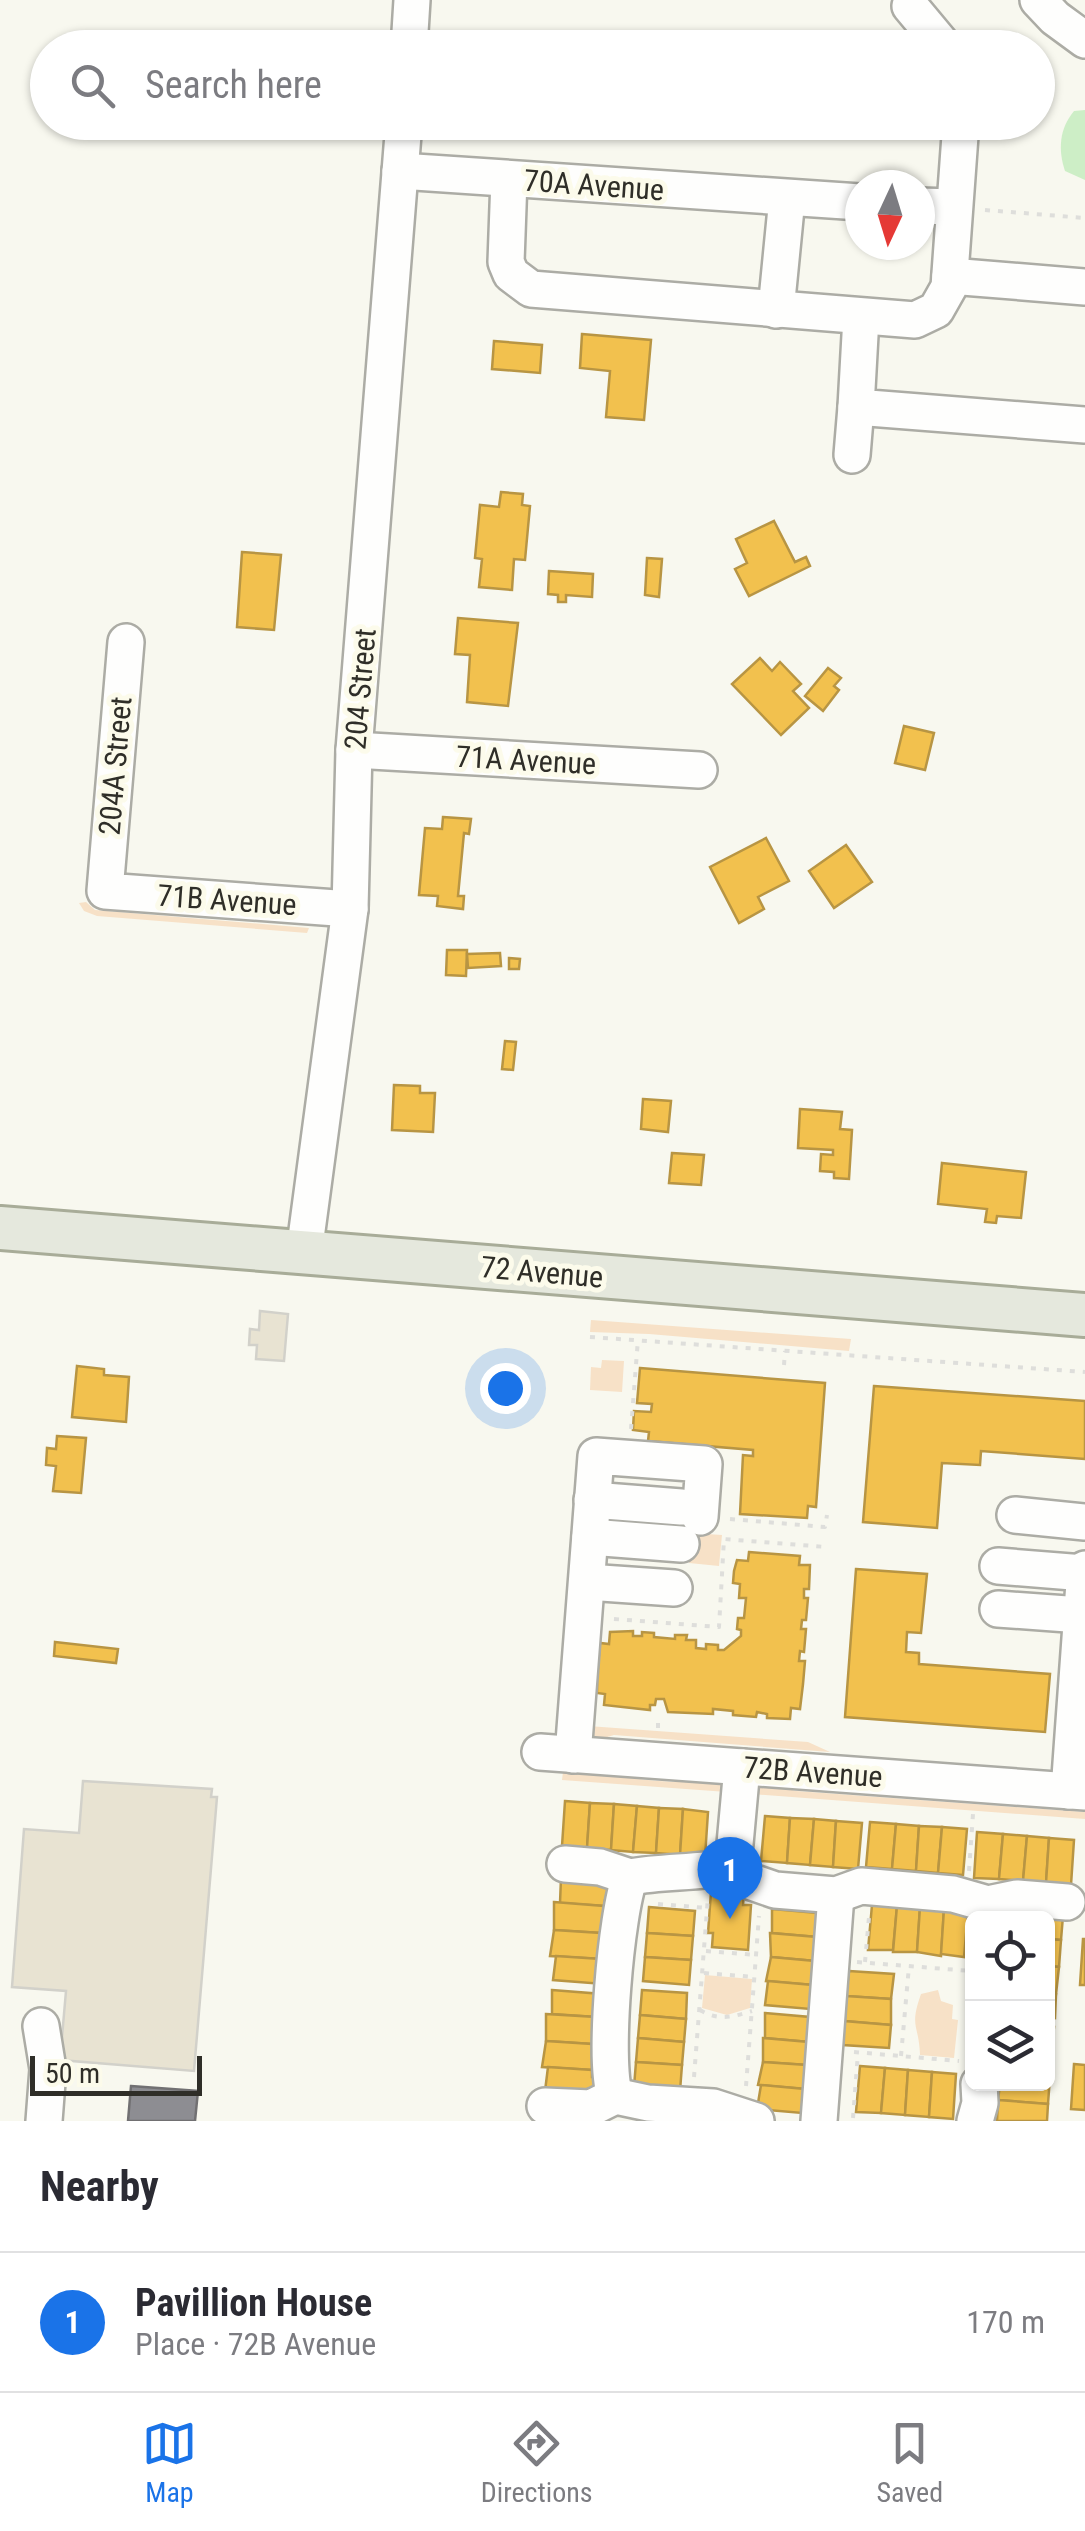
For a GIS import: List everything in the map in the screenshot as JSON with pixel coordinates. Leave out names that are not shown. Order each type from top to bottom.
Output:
[{"type":"main road","name":"72 Avenue","points":[[0,1228],[1085,1315]]},
{"type":"street","points":[[410,30],[412,0]]},
{"type":"street","points":[[1038,0],[1085,40]]},
{"type":"street","points":[[910,6],[930,30]]},
{"type":"street","name":"204 Street","points":[[304,1254],[350,909],[354,750],[403,140]]},
{"type":"street","points":[[509,179],[506,262],[511,274],[531,289],[907,321],[924,317],[944,300],[950,276],[936,207],[956,140]]},
{"type":"street","name":"70A Avenue","points":[[400,171],[845,201]]},
{"type":"street","points":[[776,310],[787,198]]},
{"type":"street","points":[[950,276],[1085,286]]},
{"type":"street","points":[[852,456],[862,317]]},
{"type":"street","points":[[856,407],[1085,425]]},
{"type":"street","name":"204A Street","points":[[105,891],[126,642]]},
{"type":"street","name":"71A Avenue","points":[[354,750],[699,770]]},
{"type":"street","name":"71B Avenue","points":[[105,891],[350,909]]},
{"type":"street","points":[[674,1588],[585,1599],[596,1456],[619,1445],[704,1464],[698,1522]]},
{"type":"street","points":[[592,1500],[698,1522]]},
{"type":"street","points":[[1014,1514],[1085,1522]]},
{"type":"street","points":[[590,1537],[698,1522]]},
{"type":"street","points":[[998,1566],[1085,1571],[1077,1792]]},
{"type":"street","name":"72B Avenue","points":[[585,1599],[557,1754],[1077,1792]]},
{"type":"street","points":[[998,1609],[1081,1615]]},
{"type":"street","points":[[734,1866],[742,1767]]},
{"type":"street","points":[[564,1864],[600,1866],[630,1877],[661,1872],[700,1873],[734,1866],[762,1888],[836,1895],[860,1886],[953,1894],[982,1903],[1018,1898],[1067,1902]]},
{"type":"street","points":[[615,2096],[609,2069],[621,1906],[630,1877]]},
{"type":"street","points":[[836,1895],[836,2120]]},
{"type":"street","points":[[42,2026],[48,2069],[44,2121]]},
{"type":"street","points":[[975,2121],[980,2103],[977,2091]]},
{"type":"street","points":[[545,2106],[591,2108],[615,2096],[714,2108],[751,2105]]},
{"type":"path","points":[[936,207],[1085,218]]},
{"type":"path","points":[[590,1337],[1085,1372]]},
{"type":"path","points":[[619,1445],[638,1338]]},
{"type":"path","points":[[784,1365],[785,1351]]},
{"type":"path","points":[[698,1522],[825,1527],[826,1515]]},
{"type":"path","points":[[585,1599],[719,1626],[724,1539],[826,1547]]},
{"type":"path","points":[[973,1814],[982,1903]]},
{"type":"path","points":[[694,2085],[708,1895]]},
{"type":"path","points":[[653,1904],[708,1908]]},
{"type":"path","points":[[865,1963],[869,1914]]},
{"type":"path","points":[[751,2105],[752,2010],[759,1917]]},
{"type":"path","points":[[704,1951],[756,1955]]},
{"type":"path","points":[[854,1962],[965,1971]]},
{"type":"path","points":[[901,2056],[908,1966]]},
{"type":"path","points":[[702,1973],[754,1977]]},
{"type":"path","points":[[700,2010],[728,2018],[752,2010]]},
{"type":"path","points":[[847,2052],[901,2056],[965,2070]]},
{"type":"path","points":[[836,2120],[858,2053]]},
{"type":"shaded area","points":[[1085,110],[1085,180],[1065,171],[1061,148],[1069,118],[1074,111]]},
{"type":"shaded area","points":[[86,902],[95,910],[309,928],[307,933],[97,916],[84,911],[79,903]]},
{"type":"shaded area","points":[[591,1320],[851,1339],[849,1351],[590,1332]]},
{"type":"shaded area","points":[[602,1360],[624,1361],[622,1392],[590,1390],[591,1367],[601,1368]]},
{"type":"shaded area","points":[[691,1533],[722,1535],[719,1566],[689,1563]]},
{"type":"shaded area","points":[[588,1726],[808,1742],[830,1752],[614,1735],[591,1742]]},
{"type":"shaded area","points":[[564,1764],[654,1781],[690,1782],[724,1777],[727,1792],[562,1780]]},
{"type":"shaded area","points":[[757,1780],[796,1791],[1085,1812],[1085,1819],[752,1794]]},
{"type":"shaded area","points":[[705,1975],[752,1979],[750,2008],[727,2015],[702,2008]]},
{"type":"shaded area","points":[[938,1990],[941,2001],[953,2005],[952,2019],[958,2020],[954,2058],[920,2055],[917,2005],[921,1994]]},
{"type":"building: Homes","points":[[582,334],[651,340],[644,420],[606,417],[610,371],[580,368]]},
{"type":"building: Homes","points":[[494,341],[542,345],[540,373],[492,369]]},
{"type":"building: Homes","points":[[501,492],[523,494],[522,505],[530,506],[525,560],[514,559],[512,590],[479,587],[482,559],[475,558],[480,505],[499,507]]},
{"type":"building: Homes","points":[[774,521],[795,562],[806,557],[810,566],[749,596],[735,569],[747,563],[736,539]]},
{"type":"building: Homes","points":[[242,552],[281,555],[274,630],[237,627]]},
{"type":"building: Homes","points":[[647,558],[662,559],[659,597],[645,595]]},
{"type":"building: Homes","points":[[549,571],[593,574],[592,597],[566,595],[566,602],[558,602],[558,595],[548,594]]},
{"type":"building: Homes","points":[[458,618],[518,623],[508,706],[467,702],[470,655],[455,654]]},
{"type":"building: Homes","points":[[760,658],[772,671],[780,662],[801,684],[793,691],[809,708],[781,735],[732,684]]},
{"type":"building: Homes","points":[[828,668],[841,678],[834,686],[839,690],[823,711],[805,696]]},
{"type":"building: Homes","points":[[904,726],[934,733],[925,770],[895,763]]},
{"type":"building: Homes","points":[[443,817],[471,819],[469,834],[464,833],[458,896],[464,896],[463,909],[437,906],[438,896],[419,895],[425,828],[442,829]]},
{"type":"building: Homes","points":[[766,838],[789,881],[758,897],[764,909],[739,923],[710,867]]},
{"type":"building: Homes","points":[[846,845],[872,882],[834,908],[809,871]]},
{"type":"building: Homes","points":[[447,950],[467,950],[466,976],[446,975]]},
{"type":"building: Homes","points":[[500,953],[501,966],[468,968],[467,954]]},
{"type":"building: Homes","points":[[509,958],[520,959],[519,969],[509,969]]},
{"type":"building: Homes","points":[[505,1041],[516,1042],[513,1070],[502,1069]]},
{"type":"building: Homes","points":[[394,1085],[420,1086],[420,1093],[435,1093],[433,1132],[392,1130]]},
{"type":"building: Homes","points":[[643,1099],[671,1101],[668,1132],[641,1129]]},
{"type":"building: Homes","points":[[800,1109],[842,1112],[840,1129],[852,1130],[849,1179],[834,1178],[834,1172],[820,1171],[821,1154],[833,1155],[833,1150],[798,1148]]},
{"type":"building: Homes","points":[[672,1153],[704,1155],[701,1185],[669,1183]]},
{"type":"building: Homes","points":[[942,1163],[1026,1172],[1021,1218],[997,1216],[996,1223],[985,1222],[987,1209],[938,1204]]},
{"type":"building: Homes","points":[[77,1366],[104,1369],[104,1375],[129,1377],[126,1422],[72,1417]]},
{"type":"building: Homes","points":[[640,1368],[825,1383],[816,1507],[808,1506],[807,1518],[740,1514],[743,1455],[753,1456],[753,1450],[648,1441],[649,1432],[633,1430],[634,1411],[651,1412],[652,1404],[637,1403]]},
{"type":"building: Homes","points":[[874,1386],[1085,1401],[1085,1459],[981,1451],[980,1465],[942,1463],[937,1528],[863,1522]]},
{"type":"building: Homes","points":[[57,1436],[86,1438],[81,1493],[53,1491],[56,1466],[46,1465],[47,1448],[56,1449]]},
{"type":"building: Homes","points":[[749,1552],[800,1556],[799,1565],[810,1565],[809,1589],[804,1589],[804,1598],[808,1598],[806,1620],[802,1620],[801,1629],[806,1629],[799,1661],[805,1661],[800,1709],[791,1708],[790,1719],[767,1718],[767,1714],[757,1712],[756,1717],[733,1715],[733,1711],[713,1709],[713,1714],[668,1712],[664,1699],[656,1699],[650,1710],[604,1705],[605,1694],[597,1693],[597,1679],[600,1643],[609,1644],[610,1632],[633,1631],[633,1636],[654,1633],[654,1637],[675,1639],[675,1635],[687,1635],[686,1640],[696,1640],[696,1648],[718,1645],[718,1650],[724,1650],[741,1636],[738,1618],[744,1618],[746,1598],[739,1598],[740,1584],[733,1583],[734,1571],[737,1560],[748,1561]]},
{"type":"building: Homes","points":[[856,1569],[927,1574],[921,1633],[907,1632],[906,1652],[919,1653],[919,1664],[1050,1674],[1045,1732],[845,1717]]},
{"type":"building: Homes","points":[[55,1642],[118,1649],[116,1663],[54,1656]]},
{"type":"building: Homes","points":[[565,1801],[590,1803],[587,1848],[562,1846]]},
{"type":"building: Homes","points":[[590,1803],[614,1804],[611,1850],[587,1848]]},
{"type":"building: Homes","points":[[614,1804],[637,1806],[633,1852],[611,1850]]},
{"type":"building: Homes","points":[[637,1806],[659,1808],[656,1853],[633,1852]]},
{"type":"building: Homes","points":[[659,1808],[683,1809],[680,1855],[656,1853]]},
{"type":"building: Homes","points":[[683,1809],[708,1812],[705,1857],[680,1855]]},
{"type":"building: Homes","points":[[765,1816],[790,1818],[787,1863],[761,1861]]},
{"type":"building: Homes","points":[[790,1818],[814,1819],[810,1865],[787,1863]]},
{"type":"building: Homes","points":[[814,1819],[836,1821],[833,1867],[810,1865]]},
{"type":"building: Homes","points":[[836,1821],[862,1823],[858,1869],[833,1867]]},
{"type":"building: Homes","points":[[870,1822],[896,1824],[892,1869],[866,1867]]},
{"type":"building: Homes","points":[[896,1824],[919,1826],[916,1871],[892,1869]]},
{"type":"building: Homes","points":[[919,1826],[942,1827],[938,1873],[916,1871]]},
{"type":"building: Homes","points":[[942,1827],[967,1829],[963,1875],[938,1873]]},
{"type":"building: Homes","points":[[977,1832],[1003,1834],[999,1879],[974,1878]]},
{"type":"building: Homes","points":[[1003,1834],[1027,1836],[1023,1881],[999,1879]]},
{"type":"building: Homes","points":[[1027,1836],[1049,1838],[1046,1883],[1023,1881]]},
{"type":"building: Homes","points":[[1049,1838],[1074,1840],[1071,1885],[1046,1883]]},
{"type":"building: Homes","points":[[561,1878],[610,1882],[609,1900],[605,1900],[604,1906],[560,1903]]},
{"type":"building: Homes","points":[[711,1892],[744,1894],[743,1905],[751,1905],[748,1950],[712,1947],[713,1933],[708,1933]]},
{"type":"building: Homes","points":[[554,1902],[604,1906],[601,1933],[554,1930]]},
{"type":"building: Homes","points":[[872,1905],[897,1906],[893,1950],[868,1950]]},
{"type":"building: Homes","points":[[897,1906],[920,1907],[917,1952],[893,1952]]},
{"type":"building: Homes","points":[[649,1907],[695,1911],[693,1936],[647,1933]]},
{"type":"building: Homes","points":[[920,1907],[944,1909],[941,1956],[917,1952]]},
{"type":"building: Homes","points":[[772,1909],[818,1913],[817,1937],[772,1933]]},
{"type":"building: Homes","points":[[944,1909],[965,1912],[964,1957],[941,1954]]},
{"type":"building: Homes","points":[[1055,1915],[1063,1916],[1061,1940],[1055,1940]]},
{"type":"building: Homes","points":[[554,1930],[601,1933],[601,1959],[550,1956]]},
{"type":"building: Homes","points":[[647,1933],[693,1936],[691,1960],[645,1957]]},
{"type":"building: Homes","points":[[770,1933],[817,1937],[815,1961],[771,1957]]},
{"type":"building: Homes","points":[[1083,1939],[1085,1985],[1080,1985]]},
{"type":"building: Homes","points":[[1055,1940],[1061,1940],[1059,1967],[1055,1967]]},
{"type":"building: Homes","points":[[556,1956],[601,1959],[603,1984],[553,1980]]},
{"type":"building: Homes","points":[[645,1957],[691,1960],[689,1985],[643,1981]]},
{"type":"building: Homes","points":[[771,1957],[815,1961],[813,1985],[766,1981]]},
{"type":"building: Homes","points":[[1055,1967],[1059,1967],[1055,1994]]},
{"type":"building: Homes","points":[[849,1971],[894,1974],[891,1999],[846,1996]]},
{"type":"building: Homes","points":[[768,1981],[813,1985],[810,2009],[765,2005]]},
{"type":"building: Homes","points":[[552,1990],[602,1994],[596,2017],[552,2014]]},
{"type":"building: Homes","points":[[642,1990],[687,1993],[686,2019],[640,2015]]},
{"type":"building: Homes","points":[[846,1996],[891,1999],[891,2025],[844,2021]]},
{"type":"building: Homes","points":[[765,2013],[810,2017],[809,2042],[765,2038]]},
{"type":"building: Homes","points":[[546,2014],[596,2017],[592,2044],[546,2041]]},
{"type":"building: Homes","points":[[640,2015],[686,2019],[684,2042],[638,2038]]},
{"type":"building: Homes","points":[[844,2021],[891,2025],[889,2048],[843,2045]]},
{"type":"building: Homes","points":[[638,2038],[684,2042],[682,2065],[636,2062]]},
{"type":"building: Homes","points":[[763,2038],[809,2042],[807,2065],[763,2062]]},
{"type":"building: Homes","points":[[546,2041],[592,2044],[592,2070],[542,2067]]},
{"type":"building: Homes","points":[[636,2062],[682,2065],[680,2091],[634,2087]]},
{"type":"building: Homes","points":[[763,2062],[807,2065],[805,2089],[758,2085]]},
{"type":"building: Homes","points":[[1074,2064],[1085,2065],[1085,2110],[1071,2109]]},
{"type":"building: Homes","points":[[860,2066],[885,2068],[881,2113],[856,2112]]},
{"type":"building: Homes","points":[[548,2067],[592,2070],[594,2095],[545,2091]]},
{"type":"building: Homes","points":[[885,2068],[908,2070],[905,2115],[881,2113]]},
{"type":"building: Homes","points":[[908,2070],[932,2072],[929,2117],[905,2115]]},
{"type":"building: Homes","points":[[932,2072],[956,2074],[953,2119],[929,2117]]},
{"type":"building: Homes","points":[[761,2085],[805,2089],[802,2113],[757,2109]]},
{"type":"building: Homes","points":[[999,2091],[1049,2091],[1048,2104],[998,2100]]},
{"type":"building: Homes","points":[[998,2100],[1048,2104],[1047,2121],[997,2121]]},
{"type":"building: Industry","points":[[131,2086],[198,2091],[195,2121],[128,2121]]},
{"type":"building: Other","points":[[260,1311],[288,1314],[284,1361],[256,1359],[257,1345],[249,1345],[250,1329],[259,1330]]},
{"type":"building: Other","points":[[83,1781],[212,1789],[211,1797],[217,1797],[194,2071],[60,2060],[66,1991],[12,1987],[24,1829],[79,1833]]},
{"type":"place","name":"Pavillion House","points":[[730,1919]]}]
